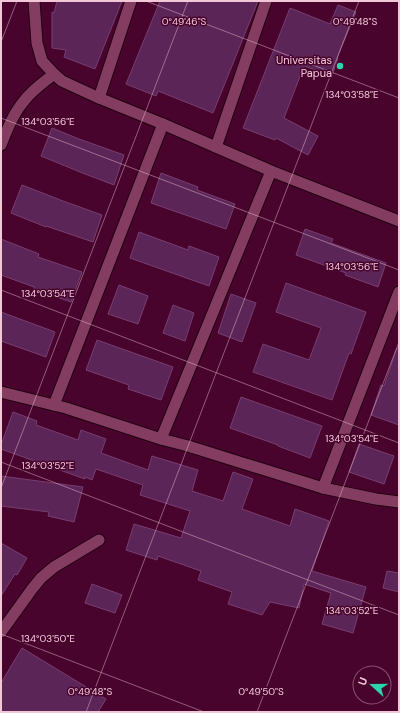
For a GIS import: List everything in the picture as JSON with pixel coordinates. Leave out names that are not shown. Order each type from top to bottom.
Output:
[{"type":"street","points":[[34,1],[37,43],[42,61],[62,81],[272,171],[399,221]]},
{"type":"street","points":[[99,98],[131,1]]},
{"type":"street","points":[[216,147],[266,1]]},
{"type":"street","points":[[1,145],[12,119],[22,103],[34,90],[54,74]]},
{"type":"street","points":[[54,405],[162,124]]},
{"type":"street","points":[[161,439],[272,171]]},
{"type":"street","points":[[323,488],[399,292]]},
{"type":"street","points":[[1,392],[54,405],[323,488],[376,499],[399,502]]},
{"type":"street","points":[[1,632],[41,578],[54,567],[99,540]]},
{"type":"building","points":[[57,1],[122,1],[95,69],[64,57],[66,50],[52,48],[52,12],[54,13]]},
{"type":"building","points":[[160,1],[258,1],[213,113],[158,91],[156,96],[126,84]]},
{"type":"building","points":[[338,5],[356,12],[337,58],[332,76],[304,66],[284,118],[318,136],[308,155],[276,138],[275,140],[243,128],[290,8],[330,24]]},
{"type":"building","points":[[52,128],[124,155],[114,185],[41,156]]},
{"type":"building","points":[[161,173],[198,187],[197,190],[235,204],[226,229],[151,203]]},
{"type":"building","points":[[22,185],[102,215],[93,242],[46,227],[11,213]]},
{"type":"building","points":[[305,229],[333,239],[331,243],[386,263],[378,287],[345,275],[346,273],[296,255]]},
{"type":"building","points":[[139,232],[188,250],[189,246],[219,257],[209,286],[130,258]]},
{"type":"building","points":[[1,239],[39,254],[38,257],[82,272],[71,302],[1,275]]},
{"type":"building","points":[[286,283],[366,312],[332,400],[253,372],[263,344],[309,360],[321,328],[276,312]]},
{"type":"building","points":[[119,285],[148,296],[138,324],[108,314]]},
{"type":"building","points":[[231,294],[256,303],[242,342],[218,333]]},
{"type":"building","points":[[173,305],[194,313],[185,341],[163,333]]},
{"type":"building","points":[[1,312],[55,332],[46,357],[1,341]]},
{"type":"building","points":[[97,340],[173,367],[161,400],[128,389],[129,385],[86,370]]},
{"type":"building","points":[[397,348],[399,348],[399,425],[371,415],[381,385],[384,386]]},
{"type":"building","points":[[241,397],[322,426],[310,458],[230,428]]},
{"type":"building","points":[[13,412],[37,421],[36,425],[78,440],[81,430],[106,439],[101,453],[148,470],[152,456],[198,470],[192,491],[223,501],[233,472],[253,479],[242,509],[290,526],[295,509],[329,521],[312,571],[366,587],[353,633],[322,624],[331,593],[304,584],[299,608],[270,602],[262,615],[228,604],[232,592],[198,580],[201,571],[158,556],[157,560],[126,550],[134,524],[181,538],[190,511],[140,495],[143,485],[96,469],[92,480],[85,477],[85,479],[1,449],[1,445]]},
{"type":"building","points":[[359,444],[394,456],[384,484],[349,472]]},
{"type":"building","points":[[1,476],[83,487],[74,522],[48,516],[49,512],[1,506]]},
{"type":"building","points":[[1,543],[27,558],[17,575],[15,574],[1,596]]},
{"type":"building","points":[[387,571],[399,573],[399,592],[383,588]]},
{"type":"building","points":[[92,584],[122,595],[115,613],[85,603]]},
{"type":"building","points":[[22,648],[106,699],[98,712],[1,712],[1,683]]},
{"type":"place","name":"Universitas Papua","points":[[340,66]]}]
